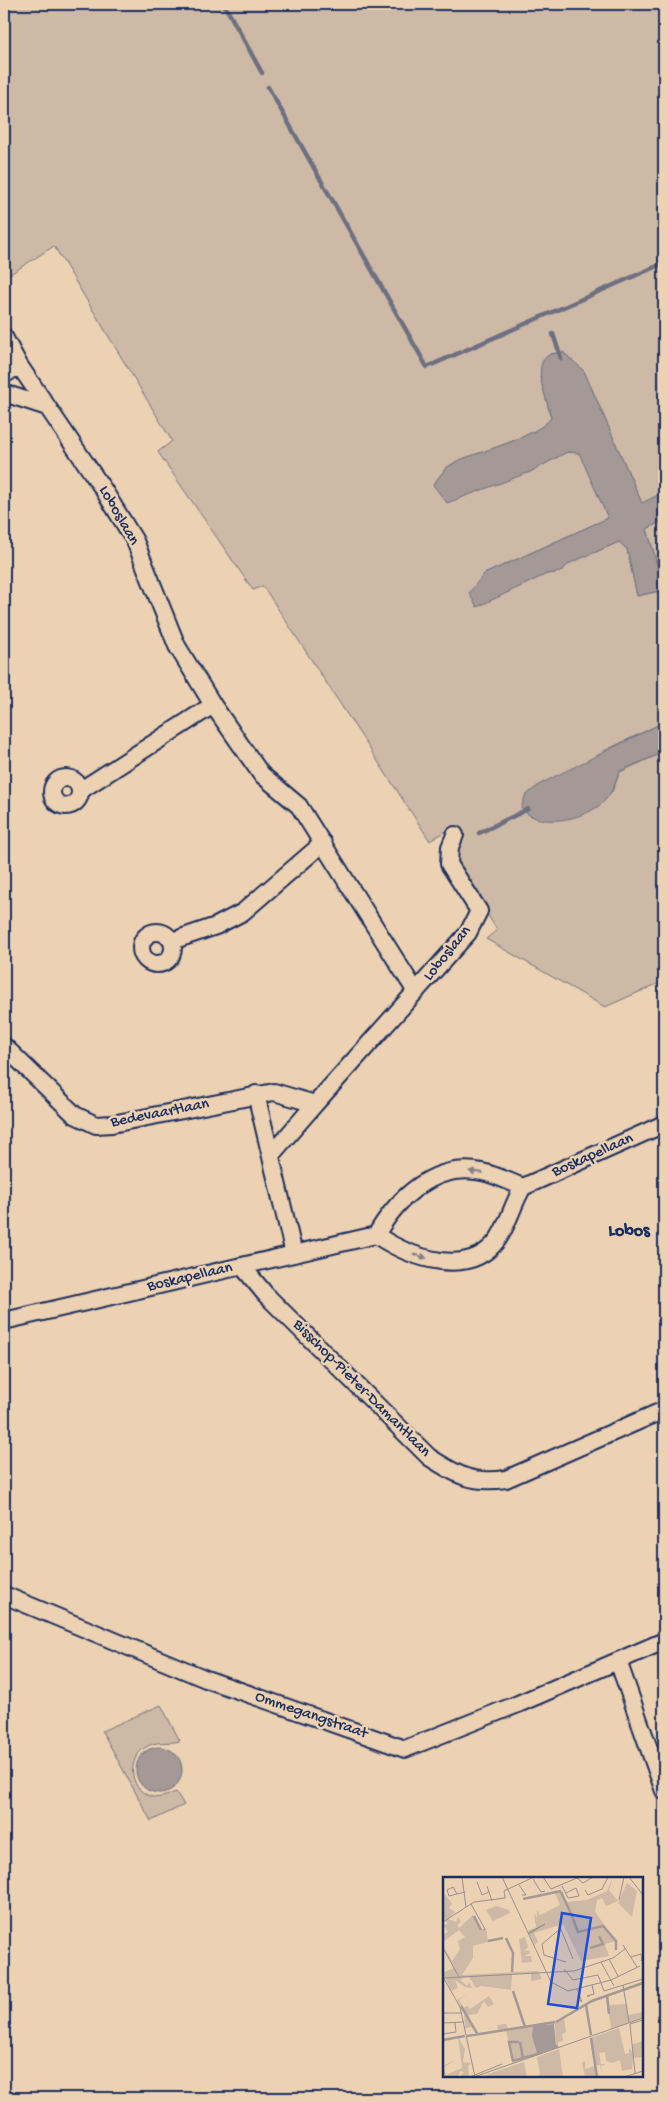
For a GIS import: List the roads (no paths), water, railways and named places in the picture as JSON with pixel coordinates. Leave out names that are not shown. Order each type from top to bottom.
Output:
[{"type":"street","name":"Loboslaan","points":[[4,337],[19,365],[103,489],[135,541],[177,646],[214,705],[261,774],[298,806],[324,843],[416,992]]},
{"type":"street","points":[[4,376],[19,365]]},
{"type":"street","points":[[4,394],[47,407]]},
{"type":"street","points":[[80,790],[214,705]]},
{"type":"street","name":"Loboslaan","points":[[271,1155],[468,933],[479,911],[449,864],[450,846],[455,835]]},
{"type":"street","points":[[172,941],[216,926],[243,912],[324,843]]},
{"type":"street","name":"Bedevaartlaan","points":[[4,1046],[75,1114],[96,1125],[112,1124],[256,1094]]},
{"type":"street","points":[[294,1254],[256,1094],[274,1092],[316,1104]]},
{"type":"street","name":"Boskapellaan","points":[[522,1187],[664,1124]]},
{"type":"street","points":[[465,1171],[482,1172],[522,1187],[513,1202],[498,1239],[480,1255],[467,1260],[440,1262],[407,1252],[376,1235],[400,1202],[418,1186],[436,1175],[465,1171]]},
{"type":"street","name":"Boskapellaan","points":[[4,1321],[376,1235]]},
{"type":"street","name":"Bisschop-Pieter-Damantlaan","points":[[242,1266],[266,1295],[429,1458],[456,1475],[490,1481],[506,1480],[664,1410]]},
{"type":"street","name":"Ommegangstraat","points":[[4,1595],[206,1679],[405,1749],[518,1704],[664,1641]]},
{"type":"street","points":[[618,1661],[664,1791]]},
{"type":"waterway","points":[[224,4],[262,73]]},
{"type":"waterway","points":[[268,87],[427,367],[664,263]]},
{"type":"waterway","points":[[553,334],[561,358]]},
{"type":"waterway","points":[[479,833],[528,809]]},
{"type":"district","name":"Lobos","points":[[629,1231]]}]
